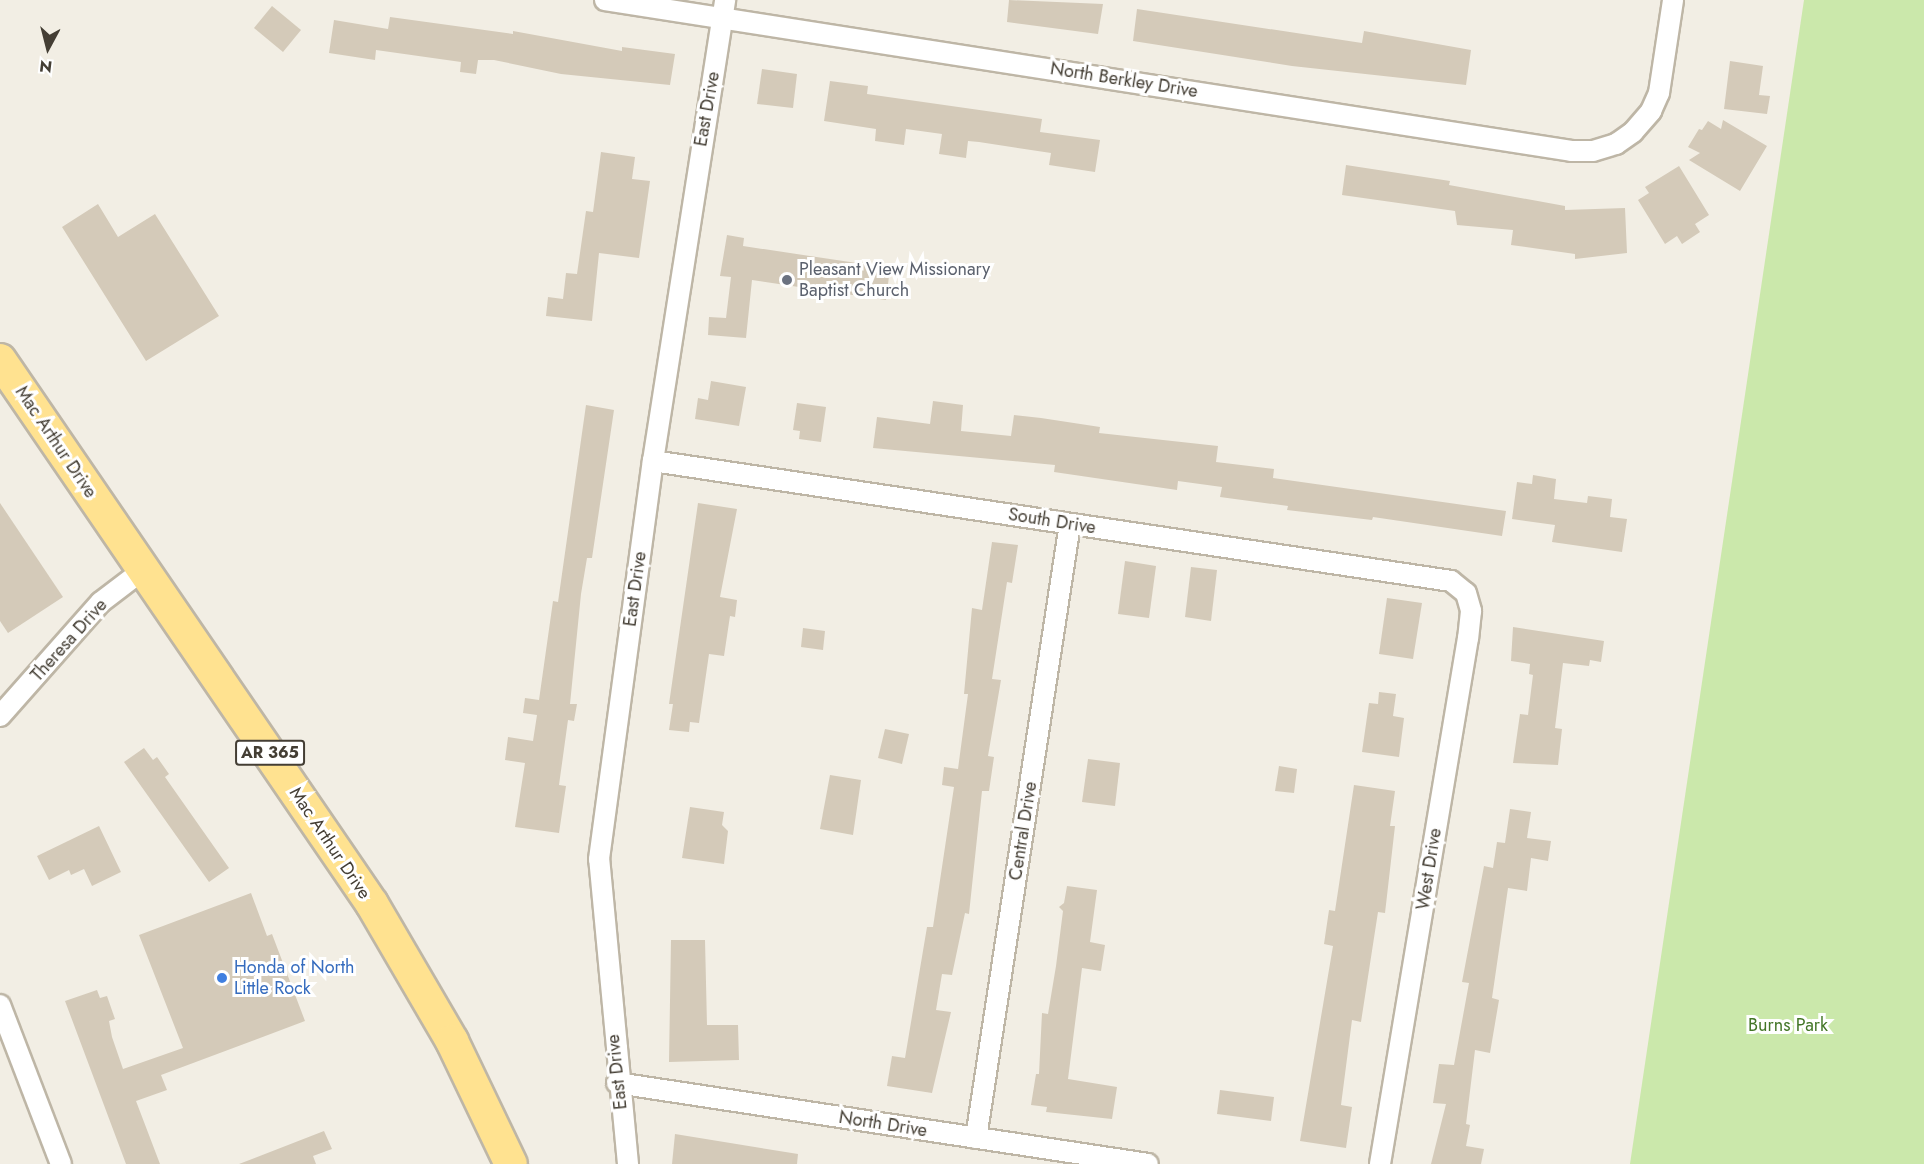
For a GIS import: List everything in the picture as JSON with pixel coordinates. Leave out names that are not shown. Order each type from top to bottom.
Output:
[{"type":"main road","name":"Mac Arthur Drive","points":[[0,360],[377,913],[452,1041],[510,1164]]},
{"type":"street","name":"North Berkley Drive","points":[[605,0],[724,9],[1571,151],[1593,151],[1616,144],[1638,128],[1659,93],[1673,0]]},
{"type":"street","name":"East Drive","points":[[628,1164],[617,1083],[598,859],[653,461],[724,9]]},
{"type":"street","name":"South Drive","points":[[653,461],[1451,581]]},
{"type":"street","name":"Central Drive","points":[[976,1138],[1070,524]]},
{"type":"street","name":"Theresa Drive","points":[[0,716],[101,602],[143,570]]},
{"type":"street","name":"West Drive","points":[[1380,1164],[1468,638],[1471,611],[1466,593],[1451,581]]},
{"type":"street","points":[[0,1005],[61,1164]]},
{"type":"street","name":"North Drive","points":[[617,1083],[1148,1164]]},
{"type":"green space","name":"Burns Park","points":[[1804,0],[1924,0],[1924,1164],[1630,1164]]},
{"type":"building","points":[[1009,0],[1103,4],[1098,34],[1007,22]]},
{"type":"building","points":[[272,6],[301,30],[283,52],[254,28]]},
{"type":"building","points":[[1137,9],[1362,43],[1364,31],[1471,50],[1466,85],[1292,66],[1133,41]]},
{"type":"building","points":[[390,17],[513,34],[513,31],[622,51],[622,47],[675,54],[670,85],[561,74],[494,60],[478,60],[476,74],[460,72],[461,62],[376,50],[375,60],[329,53],[334,20],[388,29]]},
{"type":"building","points":[[1730,61],[1763,66],[1759,95],[1770,96],[1767,114],[1724,109]]},
{"type":"building","points":[[762,69],[797,74],[793,108],[757,104]]},
{"type":"building","points":[[830,81],[868,86],[867,94],[1042,119],[1040,132],[1100,140],[1095,172],[1049,165],[1051,153],[979,142],[968,141],[966,158],[939,154],[942,134],[906,129],[904,145],[875,141],[876,129],[824,121]]},
{"type":"building","points":[[1723,120],[1767,146],[1740,191],[1689,160],[1700,153],[1688,147],[1699,129],[1702,130],[1708,121],[1721,129]]},
{"type":"building","points":[[601,152],[635,157],[632,179],[650,181],[639,258],[599,253],[592,321],[546,316],[548,297],[563,299],[566,273],[577,274],[586,211],[593,212]]},
{"type":"building","points":[[1346,165],[1450,181],[1449,185],[1565,206],[1565,210],[1625,208],[1627,253],[1575,259],[1575,254],[1511,245],[1513,230],[1457,225],[1455,211],[1342,195]]},
{"type":"building","points":[[1679,166],[1709,215],[1695,224],[1700,232],[1682,244],[1677,236],[1665,244],[1638,200],[1649,193],[1645,187]]},
{"type":"building","points":[[98,204],[118,237],[155,214],[219,316],[146,361],[62,227]]},
{"type":"building","points":[[727,235],[744,238],[743,246],[890,268],[886,300],[752,280],[746,338],[708,335],[709,317],[726,318],[731,277],[720,276]]},
{"type":"building","points":[[711,381],[746,387],[739,426],[695,419],[698,398],[708,400]]},
{"type":"building","points":[[933,401],[963,405],[961,431],[1011,436],[1014,415],[1041,418],[1100,427],[1099,433],[1218,446],[1216,462],[1274,469],[1273,478],[1506,511],[1502,536],[1373,517],[1372,520],[1287,510],[1288,506],[1220,497],[1222,487],[1178,481],[1177,490],[1054,472],[1055,465],[873,448],[877,417],[930,424]]},
{"type":"building","points":[[797,403],[826,407],[821,442],[799,439],[800,431],[793,430]]},
{"type":"building","points":[[586,405],[614,410],[592,558],[587,558],[581,594],[570,704],[577,704],[574,721],[568,720],[559,785],[566,786],[559,833],[515,827],[525,763],[505,760],[508,737],[533,741],[537,715],[523,713],[525,698],[539,700],[553,601],[558,602]]},
{"type":"building","points":[[1533,475],[1556,479],[1554,499],[1587,503],[1588,496],[1612,499],[1610,517],[1627,519],[1622,552],[1552,542],[1555,525],[1512,519],[1517,482],[1532,484]]},
{"type":"building","points":[[0,503],[63,597],[8,633],[0,621]]},
{"type":"building","points":[[698,503],[737,509],[720,597],[737,600],[735,617],[730,616],[724,656],[709,654],[699,723],[690,722],[689,732],[669,730],[673,704],[669,704]]},
{"type":"building","points":[[992,542],[1018,545],[1012,583],[1007,582],[992,679],[1001,680],[988,756],[994,757],[989,791],[982,791],[969,914],[965,913],[952,975],[942,974],[936,1010],[951,1012],[932,1093],[887,1086],[892,1056],[905,1058],[927,927],[933,927],[954,787],[942,785],[944,767],[958,769],[968,694],[964,694],[972,608],[982,610]]},
{"type":"building","points":[[1125,561],[1156,566],[1149,618],[1118,614]]},
{"type":"building","points":[[1191,567],[1217,570],[1211,621],[1185,617]]},
{"type":"building","points":[[1387,598],[1422,603],[1413,659],[1379,654]]},
{"type":"building","points":[[1513,627],[1604,641],[1601,662],[1590,660],[1589,666],[1563,663],[1555,728],[1562,729],[1558,765],[1513,763],[1520,714],[1528,715],[1533,675],[1529,674],[1530,664],[1511,661]]},
{"type":"building","points":[[803,628],[825,631],[823,650],[801,647]]},
{"type":"building","points":[[1379,692],[1396,694],[1393,716],[1404,718],[1399,757],[1362,752],[1369,703],[1378,704]]},
{"type":"building","points":[[885,729],[909,734],[902,764],[878,758]]},
{"type":"building","points":[[144,748],[153,760],[157,757],[169,774],[165,777],[229,868],[209,882],[124,762]]},
{"type":"building","points":[[1088,759],[1120,763],[1115,806],[1082,802]]},
{"type":"building","points":[[1279,766],[1297,769],[1294,793],[1275,791]]},
{"type":"building","points":[[830,775],[861,780],[853,835],[820,829]]},
{"type":"building","points":[[1354,785],[1395,791],[1390,826],[1395,826],[1385,913],[1378,912],[1361,1022],[1352,1020],[1341,1105],[1352,1107],[1346,1148],[1300,1141],[1333,946],[1324,944],[1329,910],[1335,911]]},
{"type":"building","points":[[690,807],[724,812],[722,825],[728,831],[724,864],[682,858]]},
{"type":"building","points":[[1510,809],[1531,812],[1527,838],[1551,841],[1548,861],[1531,858],[1527,891],[1508,888],[1492,998],[1499,1000],[1490,1053],[1475,1050],[1466,1124],[1470,1125],[1466,1146],[1484,1149],[1481,1164],[1431,1164],[1446,1104],[1433,1103],[1439,1064],[1454,1065],[1469,983],[1462,982],[1484,866],[1493,868],[1497,842],[1505,843]]},
{"type":"building","points":[[99,826],[121,872],[92,886],[84,869],[71,875],[69,870],[49,880],[37,856]]},
{"type":"building","points":[[1067,886],[1097,890],[1090,942],[1105,945],[1101,971],[1082,968],[1068,1079],[1117,1087],[1112,1119],[1046,1112],[1047,1107],[1031,1105],[1036,1074],[1039,1074],[1042,1013],[1048,1014],[1056,966],[1063,911],[1059,907],[1064,903]]},
{"type":"building","name":"Honda of North Little Rock","points":[[251,893],[267,936],[272,934],[305,1021],[161,1075],[167,1090],[136,1101],[160,1164],[126,1164],[65,1001],[97,990],[100,998],[107,996],[115,1019],[109,1021],[112,1037],[123,1069],[183,1048],[139,935]]},
{"type":"building","points":[[671,940],[705,940],[707,1025],[738,1025],[739,1060],[669,1062]]},
{"type":"building","points":[[1220,1090],[1274,1097],[1271,1121],[1217,1114]]},
{"type":"building","points":[[324,1131],[332,1149],[313,1156],[316,1164],[239,1164]]},
{"type":"building","points":[[675,1134],[798,1154],[797,1164],[672,1164]]},
{"type":"place","name":"Pleasant View Missionary Baptist Church","points":[[787,280]]},
{"type":"place","name":"Honda of North Little Rock","points":[[222,978]]}]
